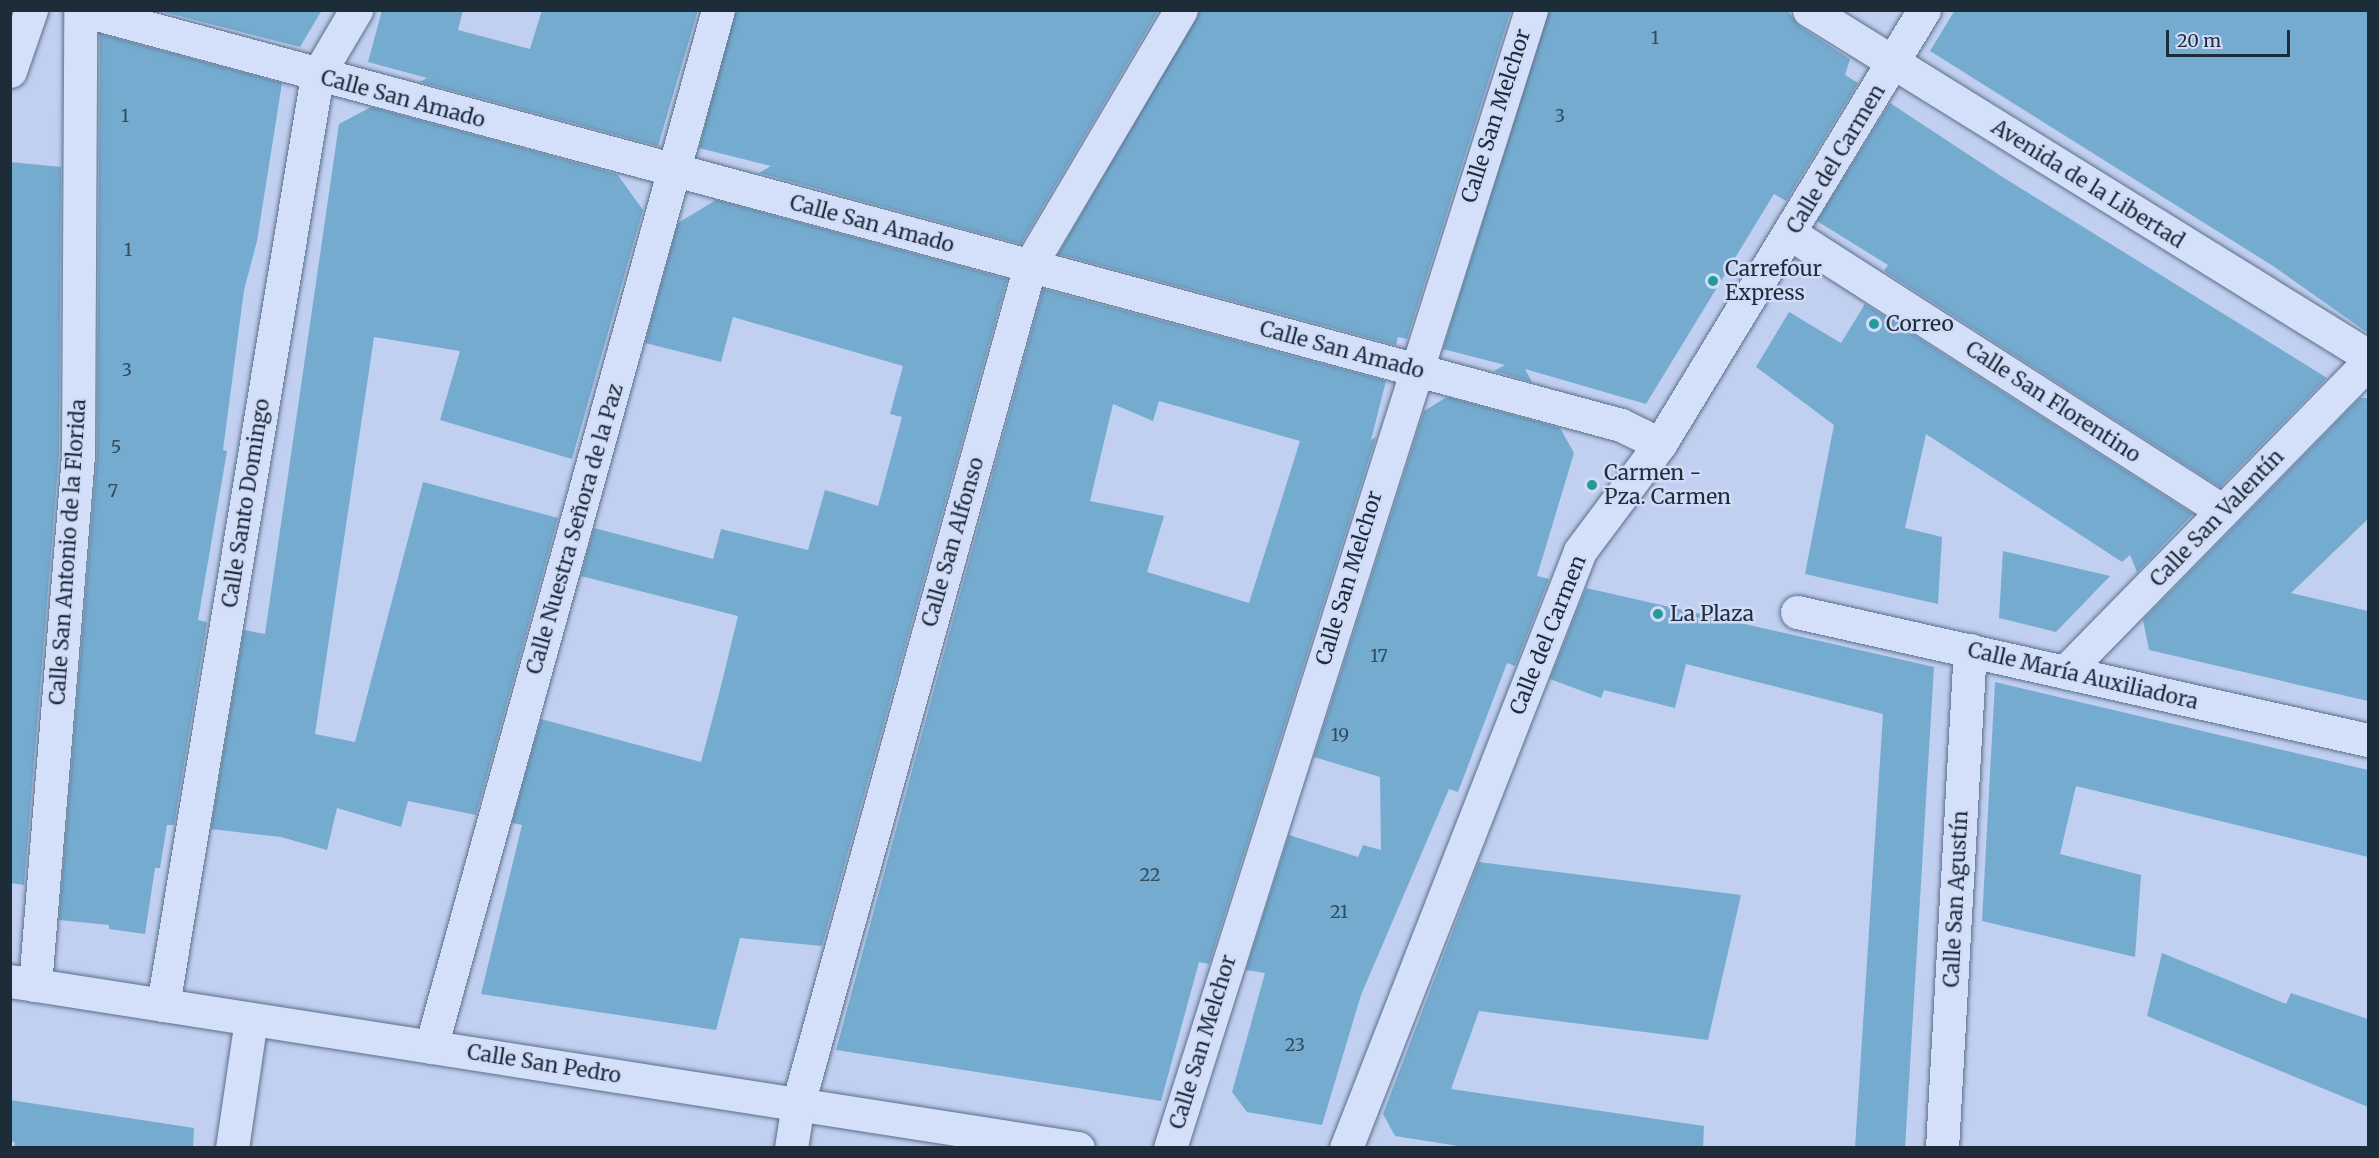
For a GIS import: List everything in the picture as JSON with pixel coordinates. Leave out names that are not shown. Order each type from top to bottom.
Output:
[{"type":"street","points":[[10,71],[31,10]]},
{"type":"street","name":"Calle San Amado","points":[[81,10],[316,76],[1030,265],[1621,425],[1660,444]]},
{"type":"street","name":"Calle San Antonio de la Florida","points":[[23,983],[78,455],[81,10]]},
{"type":"street","name":"Calle Santo Domingo","points":[[163,1005],[316,76],[356,10]]},
{"type":"street","name":"Calle Nuestra Señora de la Paz","points":[[431,1047],[718,10]]},
{"type":"street","name":"Calle San Alfonso","points":[[791,1148],[798,1104],[1030,265],[1181,10]]},
{"type":"street","name":"Calle San Melchor","points":[[1170,1148],[1414,370],[1531,10]]},
{"type":"street","name":"Avenida de la Libertad","points":[[1809,10],[2368,356]]},
{"type":"street","name":"Calle del Carmen","points":[[1346,1148],[1580,551],[1660,444],[1791,234],[1924,10]]},
{"type":"street","name":"Calle San Florentino","points":[[1791,234],[2223,511]]},
{"type":"street","name":"Calle San Valentín","points":[[2066,672],[2368,363]]},
{"type":"street","name":"Calle María Auxiliadora","points":[[1797,612],[2368,740]]},
{"type":"street","name":"Calle San Agustín","points":[[1941,1148],[1970,650]]},
{"type":"street","name":"Calle San Pedro","points":[[23,983],[1078,1148]]},
{"type":"street","points":[[232,1148],[251,1019]]},
{"type":"building","points":[[156,10],[322,10],[300,47]]},
{"type":"building","points":[[382,10],[463,10],[458,30],[530,49],[542,10],[698,10],[658,146],[420,82],[427,78],[368,62]]},
{"type":"building","points":[[736,10],[1159,10],[1021,244],[759,173],[771,166],[699,148]]},
{"type":"building","points":[[1200,10],[1511,10],[1407,339],[1398,337],[1396,345],[1058,254]]},
{"type":"building","points":[[1549,10],[1787,10],[1799,26],[1850,59],[1845,75],[1858,83],[1786,201],[1774,194],[1646,404],[1525,369],[1532,382],[1494,371],[1505,365],[1443,349]]},
{"type":"building","points":[[1955,10],[2368,10],[2368,333],[2273,266],[1930,51]]},
{"type":"building","points":[[100,34],[282,83],[257,241],[244,290],[223,450],[227,451],[198,620],[207,622],[174,825],[167,825],[160,868],[155,868],[145,934],[109,929],[109,925],[59,920],[97,457]]},
{"type":"building","points":[[1890,103],[2001,176],[2327,378],[2220,487],[1884,271],[1888,265],[1817,221]]},
{"type":"building","points":[[371,107],[617,174],[643,210],[572,459],[440,420],[460,351],[374,337],[315,734],[355,742],[423,482],[558,518],[476,815],[408,801],[401,827],[337,808],[327,850],[281,837],[211,829],[244,630],[265,634],[339,124]]},
{"type":"building","points":[[10,162],[61,167],[59,454],[24,885],[10,883]]},
{"type":"building","points":[[716,200],[1007,279],[822,946],[740,938],[716,1030],[481,994],[522,825],[512,823],[541,719],[701,762],[738,616],[581,576],[594,528],[713,559],[721,529],[808,550],[825,490],[878,506],[902,417],[890,414],[903,366],[733,317],[721,362],[645,343],[678,223]]},
{"type":"building","points":[[1043,289],[1386,381],[1371,440],[1376,437],[1209,964],[1199,962],[1161,1101],[836,1050]],"holes":[[[1159,401],[1300,441],[1249,603],[1147,572],[1164,516],[1090,501],[1113,404],[1153,421]]]},
{"type":"building","points":[[1865,304],[2193,514],[2137,572],[2130,555],[2122,562],[1926,434],[1905,528],[1942,537],[1938,604],[1805,574],[1834,425],[1756,367],[1789,312],[1841,343]]},
{"type":"building","points":[[1447,397],[1560,428],[1574,453],[1537,576],[1549,579],[1515,666],[1507,663],[1458,792],[1449,789],[1361,995],[1322,1125],[1247,1112],[1232,1092],[1265,973],[1246,970],[1289,835],[1358,857],[1363,845],[1381,850],[1380,777],[1314,757],[1424,411]]},
{"type":"building","points":[[2360,398],[2368,398],[2368,519],[2291,593],[2368,611],[2368,701],[2149,650],[2143,620]]},
{"type":"building","points":[[2003,551],[2110,576],[2056,632],[1999,618]]},
{"type":"building","points":[[1586,588],[1934,667],[1905,1148],[1855,1148],[1883,714],[1686,664],[1675,708],[1604,690],[1601,698],[1550,679]]},
{"type":"building","points":[[1995,682],[2368,770],[2368,857],[2076,786],[2060,854],[2141,875],[2135,957],[1982,921]]},
{"type":"building","points":[[1479,862],[1741,895],[1708,1040],[1479,1011],[1451,1089],[1704,1126],[1703,1148],[1471,1148],[1395,1136],[1383,1114]]},
{"type":"building","points":[[2162,953],[2286,1004],[2291,993],[2368,1019],[2368,1107],[2147,1016]]},
{"type":"building","points":[[10,1100],[194,1128],[193,1148],[14,1148],[15,1142],[10,1141]]},
{"type":"place","name":"Carrefour Express","points":[[1713,281]]},
{"type":"place","name":"Correo","points":[[1874,324]]},
{"type":"place","name":"Carmen - Pza. Carmen","points":[[1592,485]]},
{"type":"place","name":"La Plaza","points":[[1658,614]]}]
